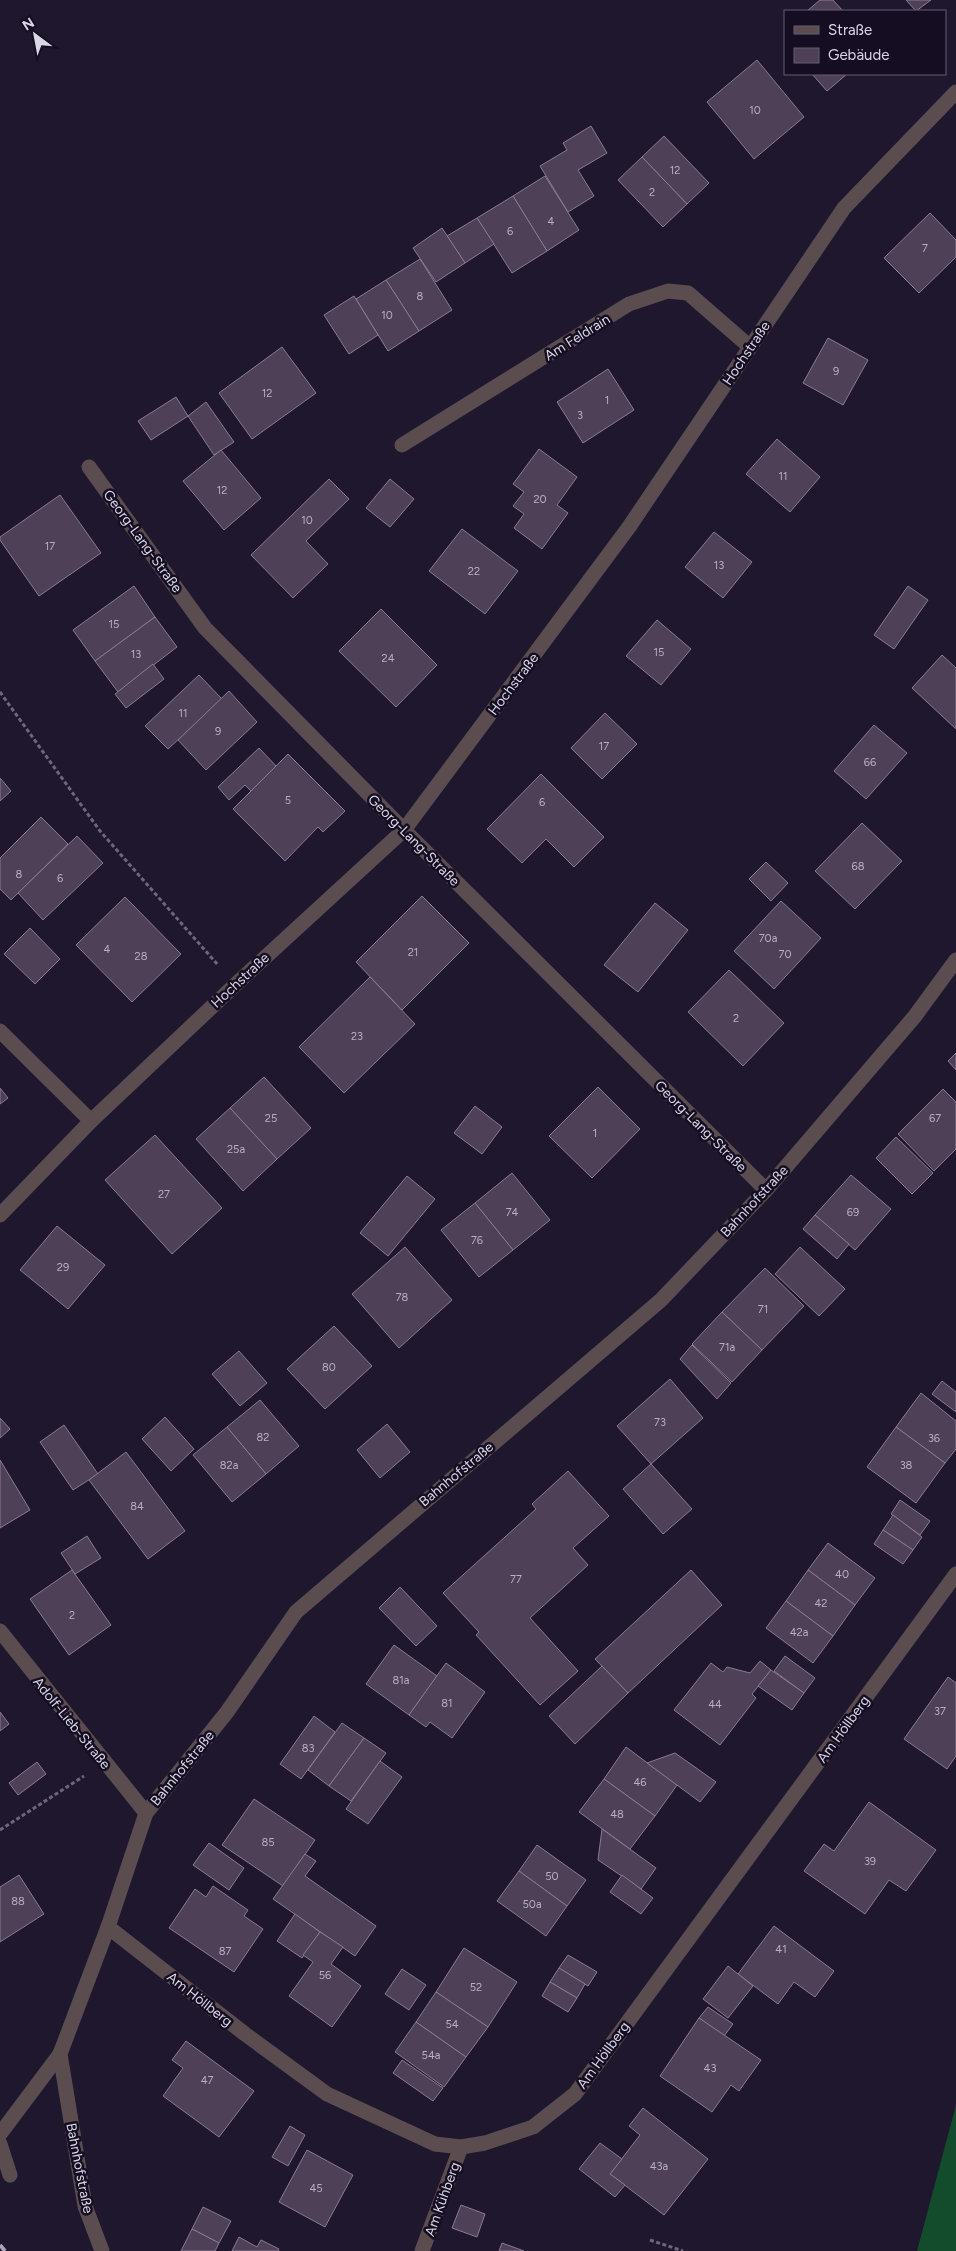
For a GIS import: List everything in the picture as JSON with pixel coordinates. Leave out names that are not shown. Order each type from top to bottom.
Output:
[{"type":"street","name":"Hochstraße","points":[[0,1216],[92,1121],[234,985],[404,830],[629,528],[844,208],[956,92]]},
{"type":"street","name":"Am Feldrain","points":[[402,446],[629,304],[668,291],[688,293],[750,347]]},
{"type":"street","name":"Georg-Lang-Straße","points":[[89,467],[205,628],[404,830],[766,1190]]},
{"type":"street","name":"Bahnhofstraße","points":[[0,2134],[60,2054],[108,1927],[146,1813],[227,1712],[296,1612],[661,1300],[766,1190],[916,1016],[956,960]]},
{"type":"street","points":[[0,1031],[92,1121]]},
{"type":"street","name":"Am Höllberg","points":[[108,1927],[245,2034],[327,2094],[435,2144],[461,2147],[485,2143],[533,2127],[574,2094],[956,1574]]},
{"type":"street","name":"Adolf-Lieb-Straße","points":[[0,1631],[146,1813]]},
{"type":"street","name":"Bahnhofstraße","points":[[60,2054],[85,2206],[102,2251]]},
{"type":"street","points":[[0,2144],[10,2175]]},
{"type":"street","name":"Am Kühberg","points":[[422,2251],[461,2147]]},
{"type":"path","points":[[0,692],[100,831],[234,985]]},
{"type":"path","points":[[0,1830],[104,1763]]},
{"type":"path","points":[[650,2240],[683,2251]]},
{"type":"green space","points":[[956,2105],[956,2251],[917,2251]]},
{"type":"building","points":[[820,0],[833,0],[842,10],[808,10]]},
{"type":"building","points":[[906,0],[931,0],[917,10],[915,10]]},
{"type":"building","points":[[757,60],[804,117],[754,159],[707,102]]},
{"type":"building","points":[[813,75],[846,75],[827,91]]},
{"type":"building","points":[[591,126],[607,153],[578,170],[594,196],[568,212],[540,166],[567,150],[563,143]]},
{"type":"building","points":[[664,136],[709,183],[687,204],[642,157]]},
{"type":"building","points":[[642,157],[687,204],[663,227],[618,180]]},
{"type":"building","points":[[545,176],[579,230],[547,251],[513,196]]},
{"type":"building","points":[[513,196],[547,251],[512,273],[477,218]]},
{"type":"building","points":[[930,213],[956,240],[956,257],[919,293],[884,258]]},
{"type":"building","points":[[477,218],[494,244],[465,263],[447,236]]},
{"type":"building","points":[[442,228],[465,263],[436,282],[413,248]]},
{"type":"building","points":[[420,259],[452,310],[419,331],[386,280]]},
{"type":"building","points":[[386,280],[419,331],[388,351],[356,299]]},
{"type":"building","points":[[354,296],[378,335],[349,354],[324,315]]},
{"type":"building","points":[[828,338],[868,360],[843,405],[803,383]]},
{"type":"building","points":[[282,347],[316,393],[252,439],[219,393]]},
{"type":"building","points":[[608,369],[634,410],[583,443],[557,402]]},
{"type":"building","points":[[176,397],[188,416],[151,440],[138,421]]},
{"type":"building","points":[[206,402],[234,442],[214,455],[188,416]]},
{"type":"building","points":[[777,439],[820,477],[790,512],[746,474]]},
{"type":"building","points":[[539,449],[577,477],[557,505],[568,513],[542,549],[514,528],[524,514],[513,506],[524,492],[513,484]]},
{"type":"building","points":[[221,450],[261,498],[224,530],[183,481]]},
{"type":"building","points":[[329,479],[349,499],[306,541],[328,564],[293,598],[251,555]]},
{"type":"building","points":[[390,479],[414,499],[390,527],[366,508]]},
{"type":"building","points":[[60,495],[101,553],[39,596],[0,540],[0,537]]},
{"type":"building","points":[[462,529],[518,571],[485,614],[429,571]]},
{"type":"building","points":[[714,532],[752,562],[723,598],[685,567]]},
{"type":"building","points":[[134,586],[155,617],[95,661],[73,630]]},
{"type":"building","points":[[908,586],[928,600],[894,649],[874,635]]},
{"type":"building","points":[[381,609],[437,665],[396,707],[339,651]]},
{"type":"building","points":[[155,617],[177,647],[118,692],[95,661]]},
{"type":"building","points":[[657,620],[691,649],[661,685],[626,656]]},
{"type":"building","points":[[942,655],[956,668],[956,729],[912,688]]},
{"type":"building","points":[[153,664],[164,679],[126,708],[115,694]]},
{"type":"building","points":[[199,675],[222,699],[168,749],[145,726]]},
{"type":"building","points":[[229,691],[257,722],[206,770],[178,740]]},
{"type":"building","points":[[605,713],[637,744],[602,779],[571,748]]},
{"type":"building","points":[[874,725],[907,753],[866,799],[834,771]]},
{"type":"building","points":[[259,748],[277,767],[251,791],[245,785],[229,800],[218,787]]},
{"type":"building","points":[[288,754],[345,811],[323,832],[318,827],[285,861],[233,809]]},
{"type":"building","points":[[541,774],[604,837],[574,867],[546,839],[522,863],[487,829]]},
{"type":"building","points":[[0,778],[11,791],[0,801]]},
{"type":"building","points":[[41,817],[68,844],[11,900],[0,889],[0,858]]},
{"type":"building","points":[[862,823],[902,861],[855,909],[815,871]]},
{"type":"building","points":[[77,836],[103,863],[43,920],[18,893]]},
{"type":"building","points":[[766,862],[788,883],[771,901],[749,879]]},
{"type":"building","points":[[422,896],[469,943],[402,1010],[356,962]]},
{"type":"building","points":[[125,897],[181,954],[132,1002],[76,945]]},
{"type":"building","points":[[781,901],[821,938],[774,989],[734,951]]},
{"type":"building","points":[[655,903],[688,930],[638,992],[604,965]]},
{"type":"building","points":[[30,928],[60,959],[35,984],[4,954]]},
{"type":"building","points":[[729,970],[784,1023],[743,1066],[688,1012]]},
{"type":"building","points":[[370,977],[415,1024],[344,1093],[299,1047]]},
{"type":"building","points":[[956,1053],[956,1070],[948,1061]]},
{"type":"building","points":[[264,1077],[311,1128],[277,1159],[230,1108]]},
{"type":"building","points":[[598,1087],[640,1129],[592,1178],[549,1136]]},
{"type":"building","points":[[0,1088],[8,1098],[0,1104]]},
{"type":"building","points":[[943,1089],[956,1102],[956,1149],[934,1171],[898,1134]]},
{"type":"building","points":[[475,1106],[502,1127],[482,1154],[454,1133]]},
{"type":"building","points":[[230,1108],[277,1159],[243,1191],[196,1139]]},
{"type":"building","points":[[155,1135],[222,1208],[172,1254],[105,1180]]},
{"type":"building","points":[[896,1137],[933,1173],[912,1194],[876,1158]]},
{"type":"building","points":[[512,1173],[550,1220],[513,1250],[475,1203]]},
{"type":"building","points":[[851,1175],[891,1209],[855,1250],[815,1215]]},
{"type":"building","points":[[407,1176],[435,1199],[388,1256],[360,1233]]},
{"type":"building","points":[[475,1203],[513,1250],[479,1277],[441,1230]]},
{"type":"building","points":[[815,1215],[849,1244],[837,1259],[803,1229]]},
{"type":"building","points":[[57,1226],[105,1265],[68,1309],[20,1270]]},
{"type":"building","points":[[405,1247],[452,1300],[399,1348],[352,1294]]},
{"type":"building","points":[[800,1247],[845,1289],[819,1316],[775,1274]]},
{"type":"building","points":[[765,1268],[804,1306],[762,1350],[722,1312]]},
{"type":"building","points":[[722,1312],[762,1350],[732,1382],[692,1344]]},
{"type":"building","points":[[334,1326],[372,1366],[325,1409],[287,1369]]},
{"type":"building","points":[[692,1345],[731,1383],[717,1399],[680,1359]]},
{"type":"building","points":[[239,1351],[267,1383],[240,1406],[212,1374]]},
{"type":"building","points":[[670,1379],[703,1418],[651,1464],[617,1426]]},
{"type":"building","points":[[942,1381],[956,1392],[956,1412],[932,1394]]},
{"type":"building","points":[[921,1393],[956,1421],[956,1449],[945,1463],[896,1427]]},
{"type":"building","points":[[260,1400],[299,1446],[266,1474],[227,1427]]},
{"type":"building","points":[[165,1417],[194,1449],[171,1471],[142,1439]]},
{"type":"building","points":[[0,1418],[10,1429],[0,1438]]},
{"type":"building","points":[[387,1424],[410,1452],[380,1478],[357,1450]]},
{"type":"building","points":[[64,1425],[98,1474],[73,1490],[40,1442]]},
{"type":"building","points":[[227,1427],[266,1474],[232,1502],[193,1455]]},
{"type":"building","points":[[896,1427],[945,1463],[916,1503],[867,1467]]},
{"type":"building","points":[[126,1452],[185,1531],[148,1559],[89,1480]]},
{"type":"building","points":[[0,1460],[30,1510],[0,1528]]},
{"type":"building","points":[[651,1464],[692,1509],[663,1534],[623,1489]]},
{"type":"building","points":[[568,1471],[609,1516],[573,1548],[588,1565],[530,1618],[578,1671],[540,1705],[476,1635],[479,1632],[443,1593],[536,1509],[532,1504]]},
{"type":"building","points":[[900,1500],[930,1521],[920,1535],[891,1514]]},
{"type":"building","points":[[893,1515],[922,1537],[913,1550],[883,1530]]},
{"type":"building","points":[[883,1530],[913,1550],[903,1564],[874,1544]]},
{"type":"building","points":[[87,1536],[101,1558],[75,1574],[61,1553]]},
{"type":"building","points":[[828,1543],[875,1578],[855,1605],[808,1570]]},
{"type":"building","points":[[72,1570],[111,1625],[69,1655],[30,1599]]},
{"type":"building","points":[[691,1570],[722,1605],[628,1693],[595,1659]]},
{"type":"building","points":[[808,1570],[855,1605],[833,1636],[786,1601]]},
{"type":"building","points":[[400,1587],[437,1626],[416,1646],[379,1608]]},
{"type":"building","points":[[786,1601],[833,1636],[813,1663],[766,1628]]},
{"type":"building","points":[[394,1645],[437,1676],[409,1715],[366,1684]]},
{"type":"building","points":[[785,1656],[815,1678],[804,1693],[774,1671]]},
{"type":"building","points":[[760,1661],[771,1670],[752,1694],[756,1698],[720,1745],[674,1710],[711,1663],[723,1672],[727,1667],[750,1673]]},
{"type":"building","points":[[446,1663],[485,1692],[452,1738],[430,1722],[426,1727],[409,1715]]},
{"type":"building","points":[[602,1666],[628,1693],[575,1744],[549,1716]]},
{"type":"building","points":[[771,1670],[804,1693],[792,1710],[758,1686]]},
{"type":"building","points":[[948,1677],[956,1683],[956,1756],[947,1769],[904,1739]]},
{"type":"building","points":[[0,1712],[9,1724],[0,1731]]},
{"type":"building","points":[[314,1716],[335,1732],[301,1779],[280,1764]]},
{"type":"building","points":[[342,1723],[364,1738],[329,1786],[308,1770]]},
{"type":"building","points":[[364,1738],[386,1753],[351,1801],[329,1786]]},
{"type":"building","points":[[626,1747],[677,1785],[655,1816],[604,1779]]},
{"type":"building","points":[[675,1753],[716,1782],[700,1802],[647,1763]]},
{"type":"building","points":[[380,1761],[402,1777],[368,1824],[346,1809]]},
{"type":"building","points":[[37,1762],[46,1774],[18,1795],[9,1783]]},
{"type":"building","points":[[604,1779],[655,1816],[630,1849],[579,1812]]},
{"type":"building","points":[[254,1799],[315,1840],[283,1886],[222,1845]]},
{"type":"building","points":[[869,1802],[936,1850],[906,1891],[889,1880],[865,1914],[804,1871],[824,1844],[834,1851]]},
{"type":"building","points":[[602,1829],[656,1868],[641,1889],[598,1860]]},
{"type":"building","points":[[209,1843],[244,1868],[229,1890],[193,1865]]},
{"type":"building","points":[[537,1845],[586,1880],[567,1906],[519,1871]]},
{"type":"building","points":[[305,1854],[316,1861],[305,1876],[376,1926],[355,1956],[273,1899]]},
{"type":"building","points":[[519,1871],[567,1906],[546,1936],[497,1901]]},
{"type":"building","points":[[19,1875],[44,1914],[0,1942],[0,1887]]},
{"type":"building","points":[[622,1875],[653,1898],[641,1914],[610,1892]]},
{"type":"building","points":[[213,1886],[248,1910],[244,1916],[263,1929],[234,1972],[169,1928],[195,1889],[206,1897]]},
{"type":"building","points":[[295,1914],[320,1932],[302,1958],[277,1941]]},
{"type":"building","points":[[774,1926],[834,1971],[815,1997],[794,1982],[778,2004],[738,1974]]},
{"type":"building","points":[[320,1932],[343,1947],[331,1964],[361,1986],[332,2027],[289,1996],[313,1962],[303,1955]]},
{"type":"building","points":[[464,1948],[517,1982],[488,2027],[436,1992]]},
{"type":"building","points":[[568,1955],[597,1972],[588,1986],[559,1968]]},
{"type":"building","points":[[728,1966],[753,1986],[728,2018],[703,1999]]},
{"type":"building","points":[[559,1968],[585,1984],[577,1998],[550,1982]]},
{"type":"building","points":[[402,1969],[426,1985],[409,2010],[385,1994]]},
{"type":"building","points":[[550,1982],[577,1998],[568,2012],[542,1996]]},
{"type":"building","points":[[436,1992],[488,2027],[466,2057],[416,2022]]},
{"type":"building","points":[[708,2007],[733,2024],[724,2036],[699,2018]]},
{"type":"building","points":[[699,2018],[761,2060],[739,2091],[731,2085],[712,2112],[660,2076]]},
{"type":"building","points":[[416,2022],[466,2057],[444,2087],[395,2052]]},
{"type":"building","points":[[186,2041],[254,2091],[219,2137],[163,2096],[183,2068],[172,2060]]},
{"type":"building","points":[[402,2060],[443,2088],[433,2101],[393,2073]]},
{"type":"building","points":[[643,2108],[708,2159],[664,2215],[610,2174],[640,2135],[629,2126]]},
{"type":"building","points":[[290,2126],[305,2135],[288,2166],[272,2157]]},
{"type":"building","points":[[600,2143],[622,2159],[610,2174],[625,2185],[615,2197],[579,2169]]},
{"type":"building","points":[[307,2150],[353,2175],[325,2227],[279,2202]]},
{"type":"building","points":[[461,2205],[485,2214],[477,2237],[452,2228]]},
{"type":"building","points":[[203,2207],[231,2221],[219,2243],[192,2229]]},
{"type":"building","points":[[192,2229],[219,2243],[215,2251],[181,2251]]},
{"type":"building","points":[[239,2237],[257,2247],[261,2240],[279,2249],[278,2251],[232,2251]]},
{"type":"building","points":[[502,2243],[524,2251],[499,2251]]},
{"type":"railway","points":[[0,2245],[5,2251]]}]
